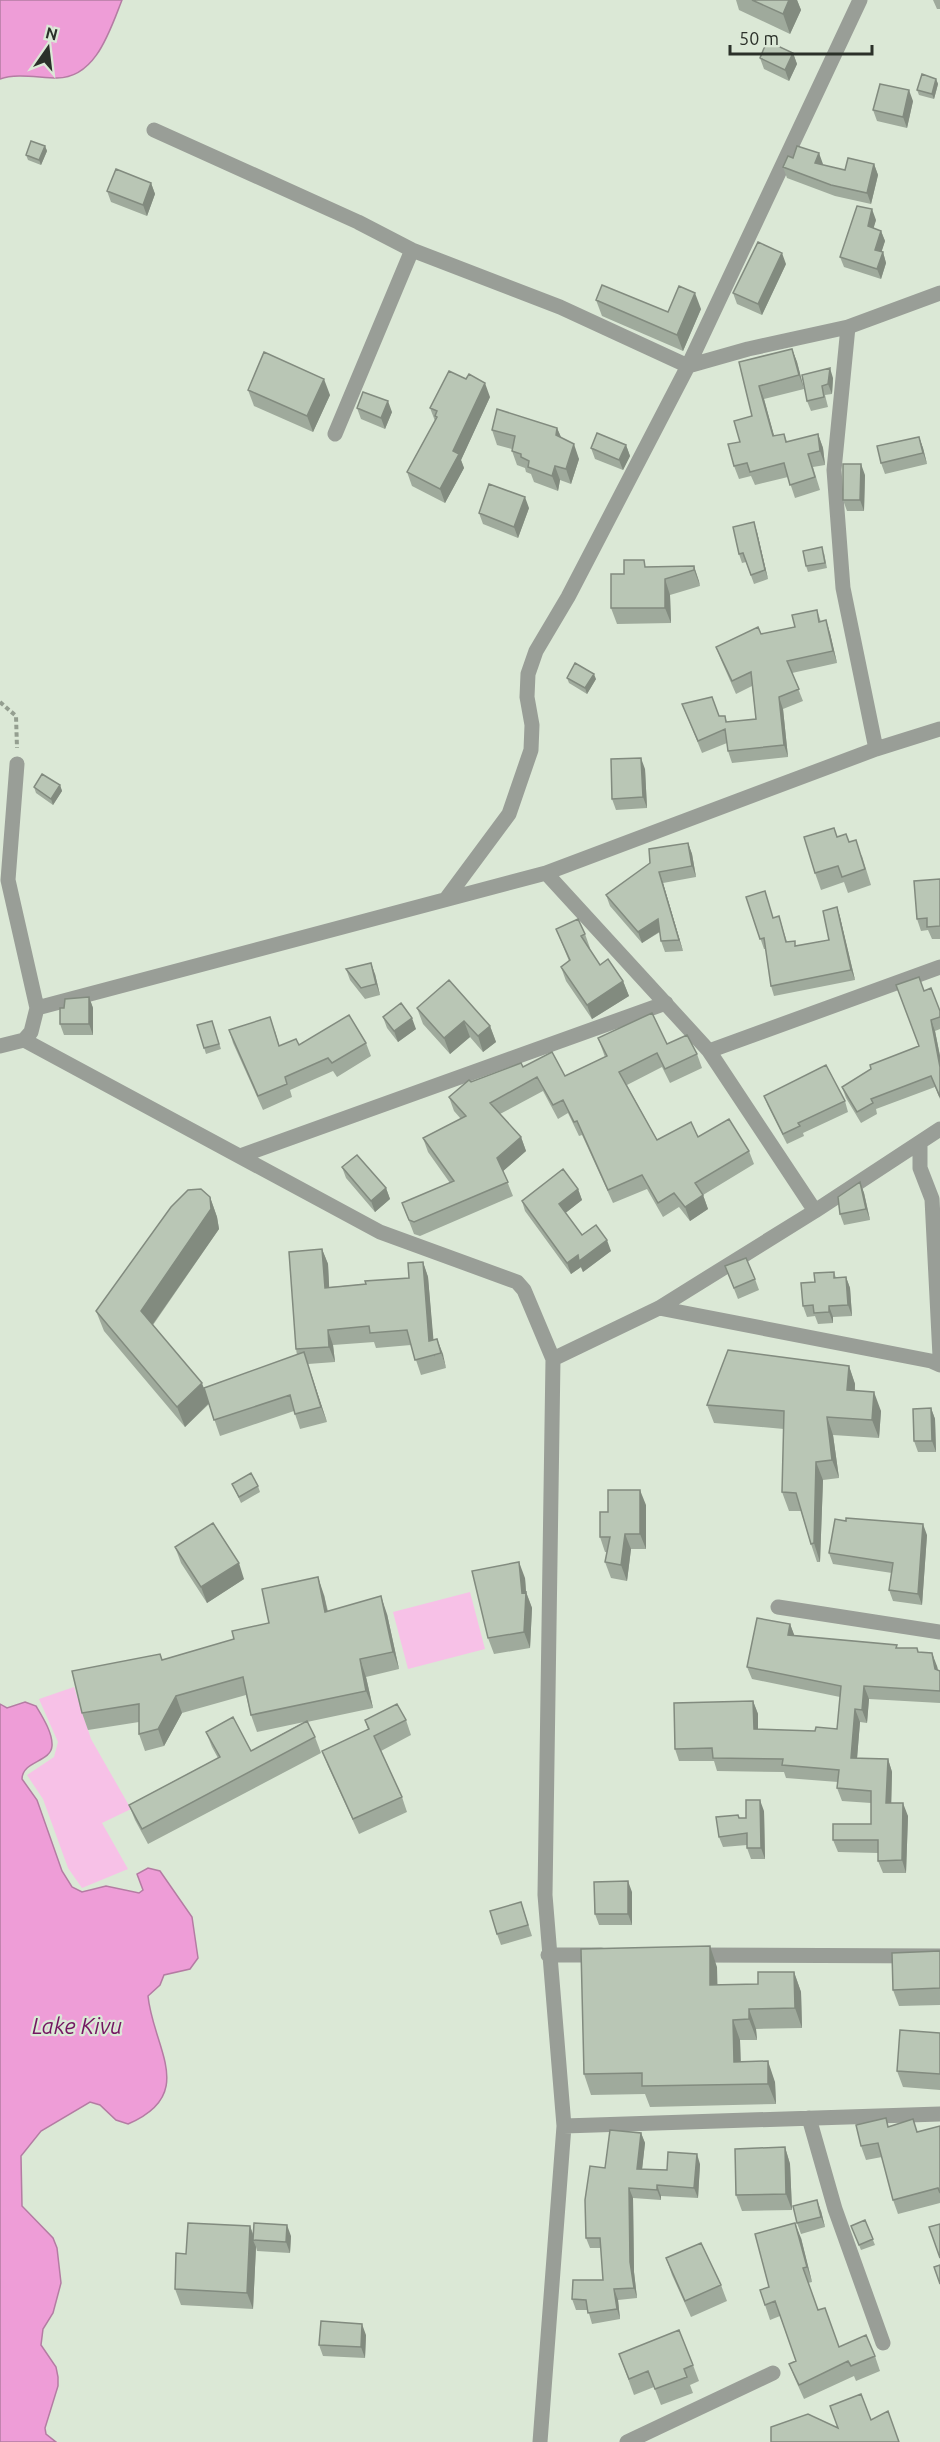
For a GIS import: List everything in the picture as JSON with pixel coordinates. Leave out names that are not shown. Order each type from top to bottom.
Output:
[{"type":"street","points":[[446,899],[510,814],[531,750],[532,725],[527,696],[528,674],[536,651],[568,597],[688,366],[860,0]]},
{"type":"street","points":[[154,130],[358,222],[412,250],[560,308],[688,366],[748,349],[848,327],[940,293]]},
{"type":"street","points":[[335,434],[412,250]]},
{"type":"street","points":[[848,327],[834,470],[843,588],[876,749]]},
{"type":"street","points":[[37,1008],[546,873],[876,749],[940,729]]},
{"type":"street","points":[[0,1046],[24,1040],[31,1032],[37,1008],[9,891],[8,866],[18,764]]},
{"type":"street","points":[[546,873],[709,1051],[815,1211]]},
{"type":"street","points":[[709,1051],[940,967]]},
{"type":"street","points":[[240,1156],[666,1003]]},
{"type":"street","points":[[24,1040],[388,1236],[517,1282],[524,1290],[553,1359],[545,1895],[548,1955],[564,2126],[540,2442]]},
{"type":"street","points":[[553,1359],[658,1308],[815,1211],[940,1129]]},
{"type":"street","points":[[920,1144],[920,1168],[932,1199],[940,1356]]},
{"type":"street","points":[[658,1308],[931,1361],[940,1365]]},
{"type":"street","points":[[778,1607],[940,1632]]},
{"type":"street","points":[[548,1955],[619,1955]]},
{"type":"street","points":[[679,1955],[940,1956]]},
{"type":"street","points":[[564,2126],[940,2114]]},
{"type":"street","points":[[809,2118],[835,2209],[883,2343]]},
{"type":"street","points":[[627,2442],[773,2373]]},
{"type":"path","points":[[0,702],[16,716],[18,764]]},
{"type":"shaded area","points":[[470,1592],[485,1649],[408,1669],[393,1612]]},
{"type":"shaded area","points":[[74,1687],[91,1739],[131,1809],[102,1823],[128,1869],[82,1888],[68,1868],[43,1799],[27,1775],[54,1757],[58,1742],[39,1699]]},
{"type":"water","points":[[0,0],[122,0],[100,50],[82,70],[70,76],[57,78],[21,76],[0,79]]},
{"type":"water","name":"Lake Kivu","points":[[25,1702],[36,1706],[49,1730],[52,1746],[47,1755],[27,1768],[22,1779],[37,1800],[62,1871],[72,1887],[82,1892],[106,1886],[139,1893],[143,1890],[137,1874],[148,1868],[160,1871],[192,1917],[198,1958],[190,1969],[164,1975],[160,1985],[148,1996],[166,2068],[166,2084],[161,2099],[149,2112],[128,2124],[116,2120],[100,2105],[90,2102],[41,2131],[21,2156],[22,2206],[53,2238],[57,2248],[61,2283],[53,2313],[43,2329],[41,2345],[56,2367],[58,2377],[58,2386],[45,2428],[46,2434],[56,2442],[0,2442],[0,1704],[7,1708]]},
{"type":"building","points":[[752,0],[789,0],[783,14]]},
{"type":"building","points":[[767,41],[793,53],[785,70],[760,58]]},
{"type":"building","points":[[922,74],[936,79],[932,94],[917,90]]},
{"type":"building","points":[[880,84],[909,90],[903,117],[873,110]]},
{"type":"building","points":[[31,141],[45,146],[39,160],[26,155]]},
{"type":"building","points":[[797,146],[819,153],[815,163],[845,170],[848,158],[874,164],[867,193],[831,185],[783,167],[788,156],[793,158]]},
{"type":"building","points":[[116,169],[151,183],[143,205],[107,191]]},
{"type":"building","points":[[857,206],[872,209],[868,226],[881,231],[875,250],[883,252],[877,269],[840,257]]},
{"type":"building","points":[[758,242],[782,253],[758,304],[733,293]]},
{"type":"building","points":[[602,285],[668,312],[679,286],[695,293],[677,335],[596,300]]},
{"type":"building","points":[[792,349],[799,375],[759,386],[773,436],[784,434],[786,442],[818,434],[820,451],[808,454],[815,477],[790,485],[784,463],[750,472],[747,463],[734,466],[728,444],[740,442],[734,421],[752,416],[739,362]]},
{"type":"building","points":[[264,352],[324,379],[307,416],[248,390]]},
{"type":"building","points":[[830,368],[828,384],[822,386],[824,397],[807,401],[802,375]]},
{"type":"building","points":[[449,371],[466,379],[469,374],[485,383],[453,451],[459,454],[440,489],[407,472],[437,417],[435,416],[437,411],[430,408]]},
{"type":"building","points":[[363,392],[388,401],[381,418],[357,408]]},
{"type":"building","points":[[497,409],[557,428],[556,435],[574,444],[566,469],[555,466],[552,476],[528,467],[529,461],[521,457],[521,454],[512,451],[515,436],[492,430]]},
{"type":"building","points":[[597,433],[626,445],[619,460],[591,448]]},
{"type":"building","points":[[919,437],[923,453],[881,463],[877,446]]},
{"type":"building","points":[[843,464],[861,464],[860,500],[843,500]]},
{"type":"building","points":[[489,484],[525,497],[514,527],[479,513]]},
{"type":"building","points":[[754,522],[765,570],[751,575],[743,553],[739,554],[733,527]]},
{"type":"building","points":[[822,547],[825,563],[806,566],[803,551]]},
{"type":"building","points":[[624,560],[644,560],[645,567],[694,566],[694,570],[665,579],[665,608],[611,608],[611,574],[624,574]]},
{"type":"building","points":[[817,610],[819,622],[826,620],[833,651],[787,661],[799,689],[779,697],[784,745],[728,751],[725,729],[698,741],[682,704],[712,697],[719,716],[725,716],[726,722],[756,719],[751,672],[732,681],[716,647],[758,627],[761,634],[795,627],[792,615]]},
{"type":"building","points":[[575,663],[594,674],[585,688],[567,678]]},
{"type":"building","points":[[641,758],[643,797],[612,799],[611,759]]},
{"type":"building","points":[[42,774],[60,785],[51,799],[34,787]]},
{"type":"building","points":[[834,828],[837,837],[846,834],[849,842],[856,840],[865,869],[842,877],[838,866],[815,873],[804,837]]},
{"type":"building","points":[[688,843],[692,866],[659,872],[679,940],[661,941],[658,919],[638,932],[606,895],[650,863],[649,849]]},
{"type":"building","points":[[940,879],[940,926],[927,927],[927,918],[917,919],[914,881]]},
{"type":"building","points":[[765,891],[773,918],[779,916],[786,942],[795,941],[795,946],[829,940],[823,911],[837,907],[851,970],[771,986],[764,938],[760,939],[746,897]]},
{"type":"building","points":[[578,919],[585,934],[581,936],[600,965],[608,959],[623,981],[587,1005],[561,967],[570,960],[556,929]]},
{"type":"building","points":[[371,963],[376,984],[361,988],[346,969]]},
{"type":"building","points":[[919,977],[924,991],[931,988],[940,1011],[940,1017],[931,1020],[940,1067],[940,1097],[931,1076],[871,1099],[873,1103],[857,1112],[842,1087],[871,1069],[870,1065],[919,1046],[896,985]]},
{"type":"building","points":[[449,980],[490,1026],[478,1036],[464,1021],[444,1038],[417,1008]]},
{"type":"building","points":[[89,997],[89,1024],[60,1024],[60,1008],[64,1008],[65,999]]},
{"type":"building","points":[[401,1003],[412,1018],[394,1031],[383,1017]]},
{"type":"building","points":[[652,1013],[667,1044],[687,1035],[697,1054],[665,1069],[657,1053],[619,1072],[657,1140],[691,1122],[698,1137],[729,1119],[749,1151],[695,1183],[703,1195],[685,1207],[674,1193],[658,1203],[642,1175],[608,1190],[577,1121],[574,1122],[563,1100],[553,1105],[537,1077],[490,1103],[521,1137],[497,1158],[508,1182],[414,1222],[409,1220],[402,1203],[454,1181],[423,1138],[466,1116],[449,1097],[469,1080],[471,1082],[521,1063],[523,1067],[552,1052],[565,1076],[607,1056],[598,1038]]},
{"type":"building","points":[[349,1015],[366,1043],[332,1063],[328,1058],[285,1077],[287,1084],[258,1096],[229,1030],[270,1017],[279,1046],[296,1039],[299,1045]]},
{"type":"building","points":[[212,1021],[219,1044],[204,1048],[197,1025]]},
{"type":"building","points":[[826,1065],[845,1101],[798,1123],[800,1126],[783,1134],[764,1096]]},
{"type":"building","points":[[357,1155],[386,1188],[371,1201],[342,1167]]},
{"type":"building","points":[[563,1169],[578,1189],[559,1204],[582,1235],[596,1225],[607,1240],[579,1261],[578,1255],[567,1263],[522,1201]]},
{"type":"building","points":[[860,1182],[866,1209],[840,1214],[838,1197]]},
{"type":"building","points":[[201,1189],[210,1197],[211,1209],[141,1311],[202,1383],[177,1407],[96,1311],[171,1207],[188,1190]]},
{"type":"building","points":[[322,1249],[325,1288],[366,1284],[365,1281],[409,1278],[408,1263],[423,1262],[429,1341],[437,1339],[441,1353],[415,1360],[407,1330],[370,1333],[369,1326],[328,1330],[329,1347],[296,1349],[289,1252]]},
{"type":"building","points":[[746,1258],[755,1279],[734,1288],[725,1266]]},
{"type":"building","points":[[834,1272],[834,1278],[846,1277],[848,1305],[829,1306],[829,1312],[814,1313],[813,1305],[803,1306],[801,1283],[815,1282],[814,1273]]},
{"type":"building","points":[[728,1350],[849,1366],[847,1390],[874,1392],[872,1420],[827,1417],[832,1460],[816,1462],[814,1543],[811,1544],[796,1493],[782,1492],[784,1411],[707,1405]]},
{"type":"building","points":[[304,1352],[321,1407],[295,1414],[290,1395],[214,1420],[204,1388]]},
{"type":"building","points":[[931,1408],[932,1441],[914,1441],[913,1409]]},
{"type":"building","points":[[251,1473],[258,1486],[239,1497],[232,1484]]},
{"type":"building","points":[[608,1490],[640,1490],[640,1534],[625,1534],[621,1565],[605,1562],[610,1537],[600,1537],[600,1512],[608,1512]]},
{"type":"building","points":[[846,1518],[923,1524],[918,1594],[889,1590],[893,1563],[829,1553],[835,1519],[846,1521]]},
{"type":"building","points":[[213,1523],[239,1563],[201,1587],[175,1547]]},
{"type":"building","points":[[519,1562],[522,1593],[526,1592],[524,1632],[488,1638],[472,1571]]},
{"type":"building","points":[[318,1577],[325,1612],[381,1596],[393,1652],[360,1659],[366,1691],[251,1715],[243,1677],[176,1696],[158,1729],[139,1734],[139,1704],[82,1713],[72,1671],[160,1654],[162,1660],[234,1639],[232,1631],[269,1623],[262,1589]]},
{"type":"building","points":[[757,1618],[790,1624],[788,1635],[897,1645],[896,1648],[917,1648],[918,1652],[932,1653],[935,1669],[940,1671],[940,1691],[864,1686],[862,1710],[855,1709],[851,1758],[888,1759],[886,1803],[903,1803],[902,1860],[878,1861],[878,1840],[833,1840],[833,1824],[871,1824],[871,1791],[837,1788],[839,1770],[782,1765],[783,1759],[713,1758],[712,1748],[675,1749],[674,1703],[753,1701],[754,1729],[815,1731],[816,1727],[837,1729],[841,1686],[747,1667]]},
{"type":"building","points":[[397,1704],[406,1720],[374,1736],[402,1797],[353,1819],[322,1751],[369,1729],[365,1720]]},
{"type":"building","points":[[233,1717],[251,1751],[307,1721],[315,1737],[142,1829],[129,1805],[220,1757],[206,1732]]},
{"type":"building","points":[[746,1800],[760,1800],[761,1848],[747,1848],[747,1833],[719,1837],[716,1817],[738,1815],[739,1818],[746,1818]]},
{"type":"building","points":[[628,1881],[628,1914],[595,1914],[594,1882]]},
{"type":"building","points":[[521,1902],[528,1925],[497,1934],[490,1911]]},
{"type":"building","points":[[710,1946],[710,1985],[758,1984],[758,1972],[794,1972],[795,2008],[749,2009],[749,2019],[733,2020],[734,2062],[768,2061],[768,2084],[642,2086],[642,2073],[584,2074],[581,1949]]},
{"type":"building","points":[[940,1951],[940,1988],[893,1990],[892,1953]]},
{"type":"building","points":[[900,2030],[940,2033],[940,2074],[897,2071]]},
{"type":"building","points":[[886,2118],[888,2127],[913,2119],[917,2132],[940,2126],[940,2193],[938,2188],[893,2200],[878,2143],[861,2146],[856,2125]]},
{"type":"building","points":[[610,2130],[641,2133],[637,2169],[667,2170],[668,2152],[697,2154],[694,2188],[657,2185],[657,2190],[629,2188],[630,2262],[634,2288],[614,2289],[617,2309],[588,2313],[586,2300],[572,2299],[573,2280],[603,2280],[600,2238],[586,2238],[585,2200],[590,2166],[605,2168]]},
{"type":"building","points":[[785,2147],[786,2194],[736,2195],[735,2149]]},
{"type":"building","points":[[817,2200],[821,2217],[797,2223],[793,2206]]},
{"type":"building","points":[[865,2220],[873,2239],[859,2245],[851,2226]]},
{"type":"building","points":[[188,2223],[250,2226],[247,2293],[175,2289],[176,2253],[186,2254]]},
{"type":"building","points":[[254,2223],[287,2225],[286,2242],[253,2240]]},
{"type":"building","points":[[795,2223],[807,2267],[803,2268],[818,2310],[825,2308],[839,2347],[866,2335],[875,2356],[851,2366],[848,2361],[799,2385],[789,2364],[796,2361],[775,2301],[765,2305],[760,2290],[769,2287],[755,2234]]},
{"type":"building","points":[[940,2224],[940,2258],[929,2227]]},
{"type":"building","points":[[701,2243],[721,2285],[685,2301],[666,2258]]},
{"type":"building","points":[[940,2265],[940,2284],[934,2267]]},
{"type":"building","points":[[321,2321],[362,2324],[361,2347],[319,2345]]},
{"type":"building","points":[[679,2330],[693,2365],[684,2369],[687,2377],[655,2389],[648,2371],[629,2379],[619,2354]]},
{"type":"building","points":[[861,2394],[871,2420],[888,2411],[899,2442],[771,2442],[771,2427],[808,2414],[838,2428],[830,2406]]}]
